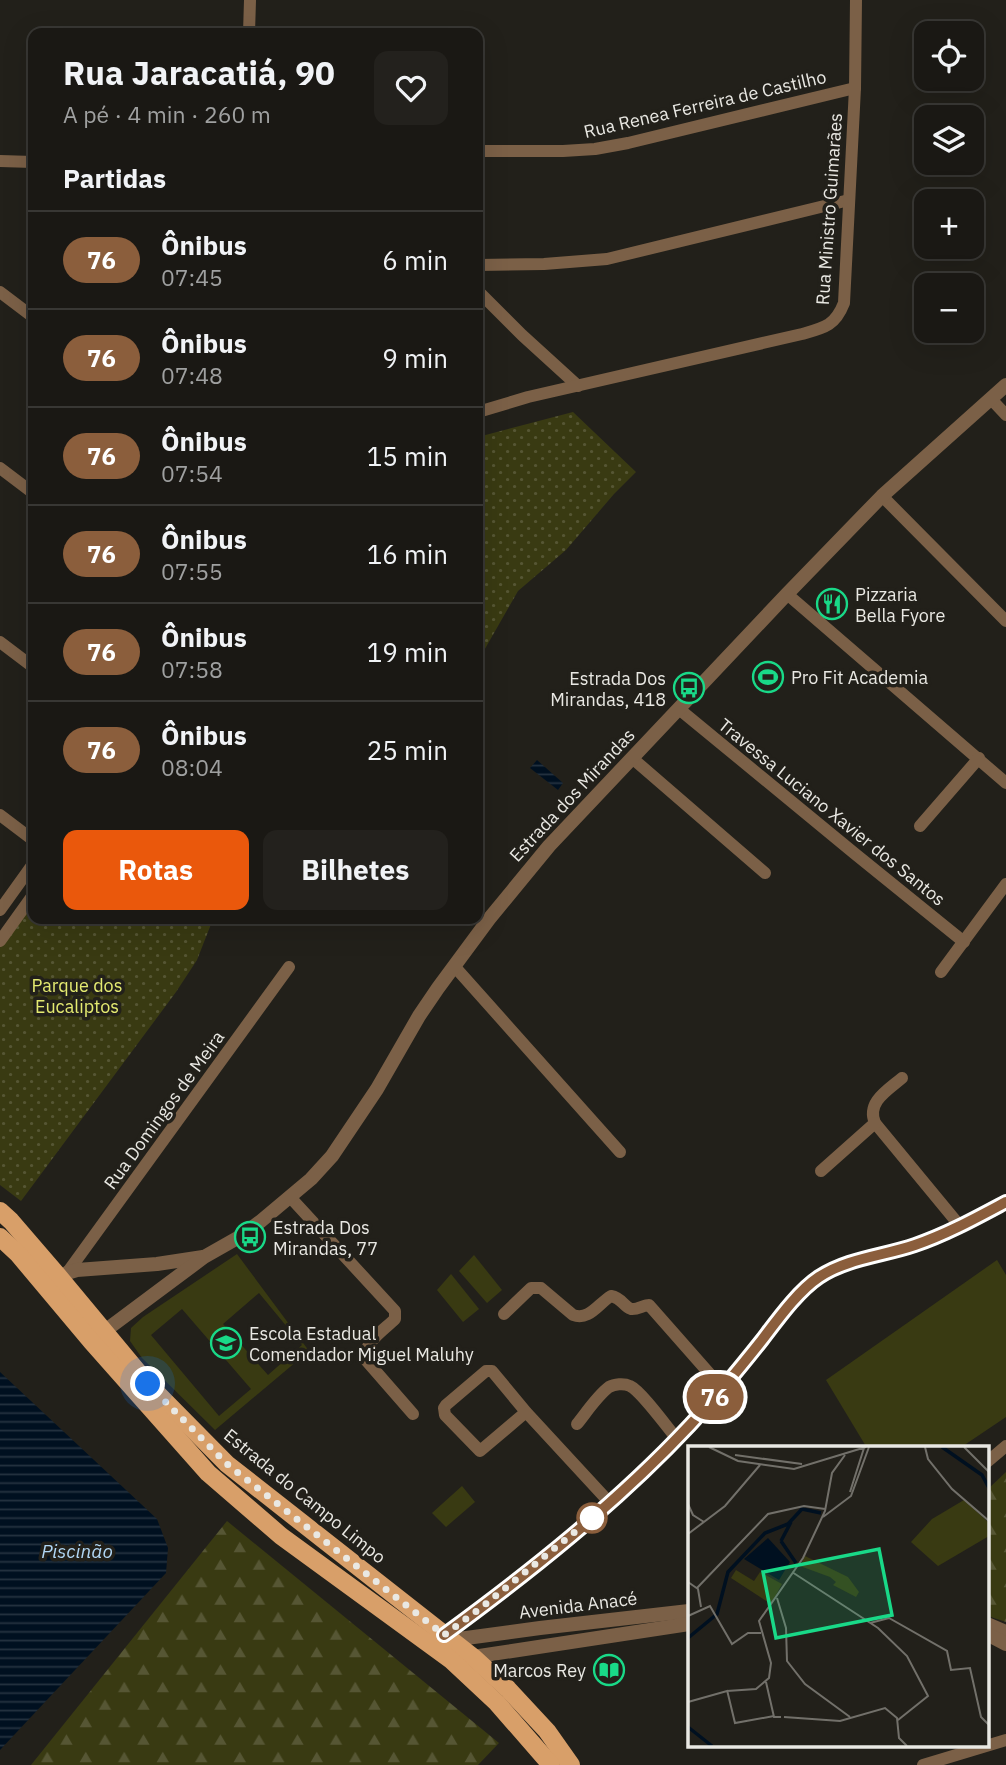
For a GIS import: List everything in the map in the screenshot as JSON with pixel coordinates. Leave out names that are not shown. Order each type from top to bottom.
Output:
[{"type":"main road","points":[[0,1211],[58,1280],[98,1336],[208,1473],[281,1536],[441,1640],[473,1657],[508,1689],[547,1731],[571,1765]]},
{"type":"main road","points":[[0,1237],[18,1254],[58,1280]]},
{"type":"main road","points":[[441,1640],[451,1660],[497,1703],[550,1765]]},
{"type":"street","points":[[249,28],[250,0]]},
{"type":"street","name":"Rua Ministro Guimarães","points":[[483,410],[528,397],[802,334],[834,322],[844,303],[855,88],[856,0]]},
{"type":"street","name":"Rua Renea Ferreira de Castilho","points":[[483,151],[595,149],[855,88]]},
{"type":"street","points":[[0,161],[28,162]]},
{"type":"street","points":[[483,265],[607,259],[849,200]]},
{"type":"street","points":[[0,292],[28,313]]},
{"type":"street","points":[[483,296],[578,386]]},
{"type":"street","name":"Estrada dos Mirandas","points":[[98,1336],[204,1257],[241,1236],[311,1179],[332,1156],[377,1089],[419,1016],[519,881],[632,758],[882,496],[1006,385]]},
{"type":"street","points":[[991,399],[1006,415]]},
{"type":"street","points":[[0,468],[28,489]]},
{"type":"street","points":[[882,496],[1006,621]]},
{"type":"street","points":[[787,594],[1006,783]]},
{"type":"street","points":[[0,642],[28,663]]},
{"type":"street","name":"Travessa Luciano Xavier dos Santos","points":[[679,709],[964,942]]},
{"type":"street","points":[[632,758],[765,873]]},
{"type":"street","points":[[920,826],[979,758]]},
{"type":"street","points":[[0,815],[28,836]]},
{"type":"street","points":[[0,910],[28,871]]},
{"type":"street","points":[[941,972],[1006,884]]},
{"type":"street","points":[[0,941],[28,902]]},
{"type":"street","name":"Rua Domingos de Meira","points":[[58,1280],[289,967]]},
{"type":"street","points":[[455,967],[620,1152]]},
{"type":"street","points":[[902,1078],[878,1099],[871,1114],[875,1123],[960,1226]]},
{"type":"street","points":[[821,1171],[875,1123]]},
{"type":"street","points":[[289,1197],[395,1311],[395,1319],[369,1344],[365,1359],[413,1414]]},
{"type":"street","points":[[441,1640],[610,1503],[677,1439],[723,1389],[776,1322],[819,1277],[848,1263],[912,1246],[960,1226],[1006,1202]]},
{"type":"street","name":"Estrada dos Mirandas","points":[[58,1280],[77,1270],[157,1264],[204,1257]]},
{"type":"street","points":[[504,1314],[531,1288],[541,1288],[578,1318],[588,1314],[611,1296],[620,1299],[632,1309],[649,1305],[723,1389]]},
{"type":"street","points":[[526,1412],[480,1451],[444,1411],[446,1405],[486,1371],[492,1371],[610,1503]]},
{"type":"street","points":[[577,1424],[611,1385],[622,1384],[631,1386],[646,1401],[677,1439]]},
{"type":"street","points":[[988,1461],[1006,1446]]},
{"type":"street","name":"Avenida Anacé","points":[[441,1640],[688,1611]]},
{"type":"street","points":[[988,1624],[1006,1632]]},
{"type":"street","name":"Avenida Anacé","points":[[451,1660],[688,1625]]},
{"type":"street","points":[[988,1635],[1006,1644]]},
{"type":"street","points":[[988,1745],[1006,1740]]},
{"type":"street","points":[[923,1765],[979,1748]]},
{"type":"green space","points":[[573,412],[636,472],[566,550],[518,591],[483,652],[483,436]]},
{"type":"green space","name":"Parque dos Eucaliptos","points":[[28,907],[28,924],[211,924],[197,960],[176,992],[21,1201],[0,1185],[0,945]]},
{"type":"green space","name":"Escola Estadual Comendador Miguel Maluhy","points":[[237,1254],[309,1351],[215,1430],[142,1358],[130,1341],[131,1328],[143,1317]],"holes":[[[259,1293],[302,1345],[268,1375],[223,1324]],[[182,1309],[251,1389],[219,1416],[151,1335]]]},
{"type":"green space","points":[[474,1255],[502,1290],[487,1303],[459,1271]]},
{"type":"green space","points":[[997,1260],[1006,1275],[1006,1417],[963,1446],[866,1446],[826,1380]]},
{"type":"green space","points":[[451,1274],[479,1309],[463,1322],[437,1290]]},
{"type":"green space","points":[[1006,1472],[1006,1622],[988,1615],[988,1489]]},
{"type":"green space","points":[[462,1486],[475,1502],[446,1527],[432,1513]]},
{"type":"green space","points":[[227,1521],[499,1743],[478,1765],[31,1765]]},
{"type":"water","points":[[537,760],[563,783],[558,790],[530,768]]},
{"type":"water","name":"Piscinão","points":[[0,1372],[157,1519],[168,1548],[166,1573],[0,1750]]},
{"type":"bus line","name":"76","points":[[444,1635],[610,1503],[677,1439],[723,1389],[776,1322],[819,1277],[848,1263],[912,1246],[944,1234],[1006,1202]]},
{"type":"place","name":"Pizzaria Bella Fyore","points":[[832,604]]},
{"type":"place","name":"Pro Fit Academia","points":[[768,677]]},
{"type":"place","name":"Estrada Dos Mirandas, 418","points":[[689,688]]},
{"type":"place","name":"Estrada Dos Mirandas, 77","points":[[250,1237]]},
{"type":"place","name":"Escola Estadual Comendador Miguel Maluhy","points":[[226,1343]]},
{"type":"place","name":"Marcos Rey","points":[[609,1670]]},
{"type":"route","points":[[148,1384],[227,1464],[444,1635],[592,1518]]}]
